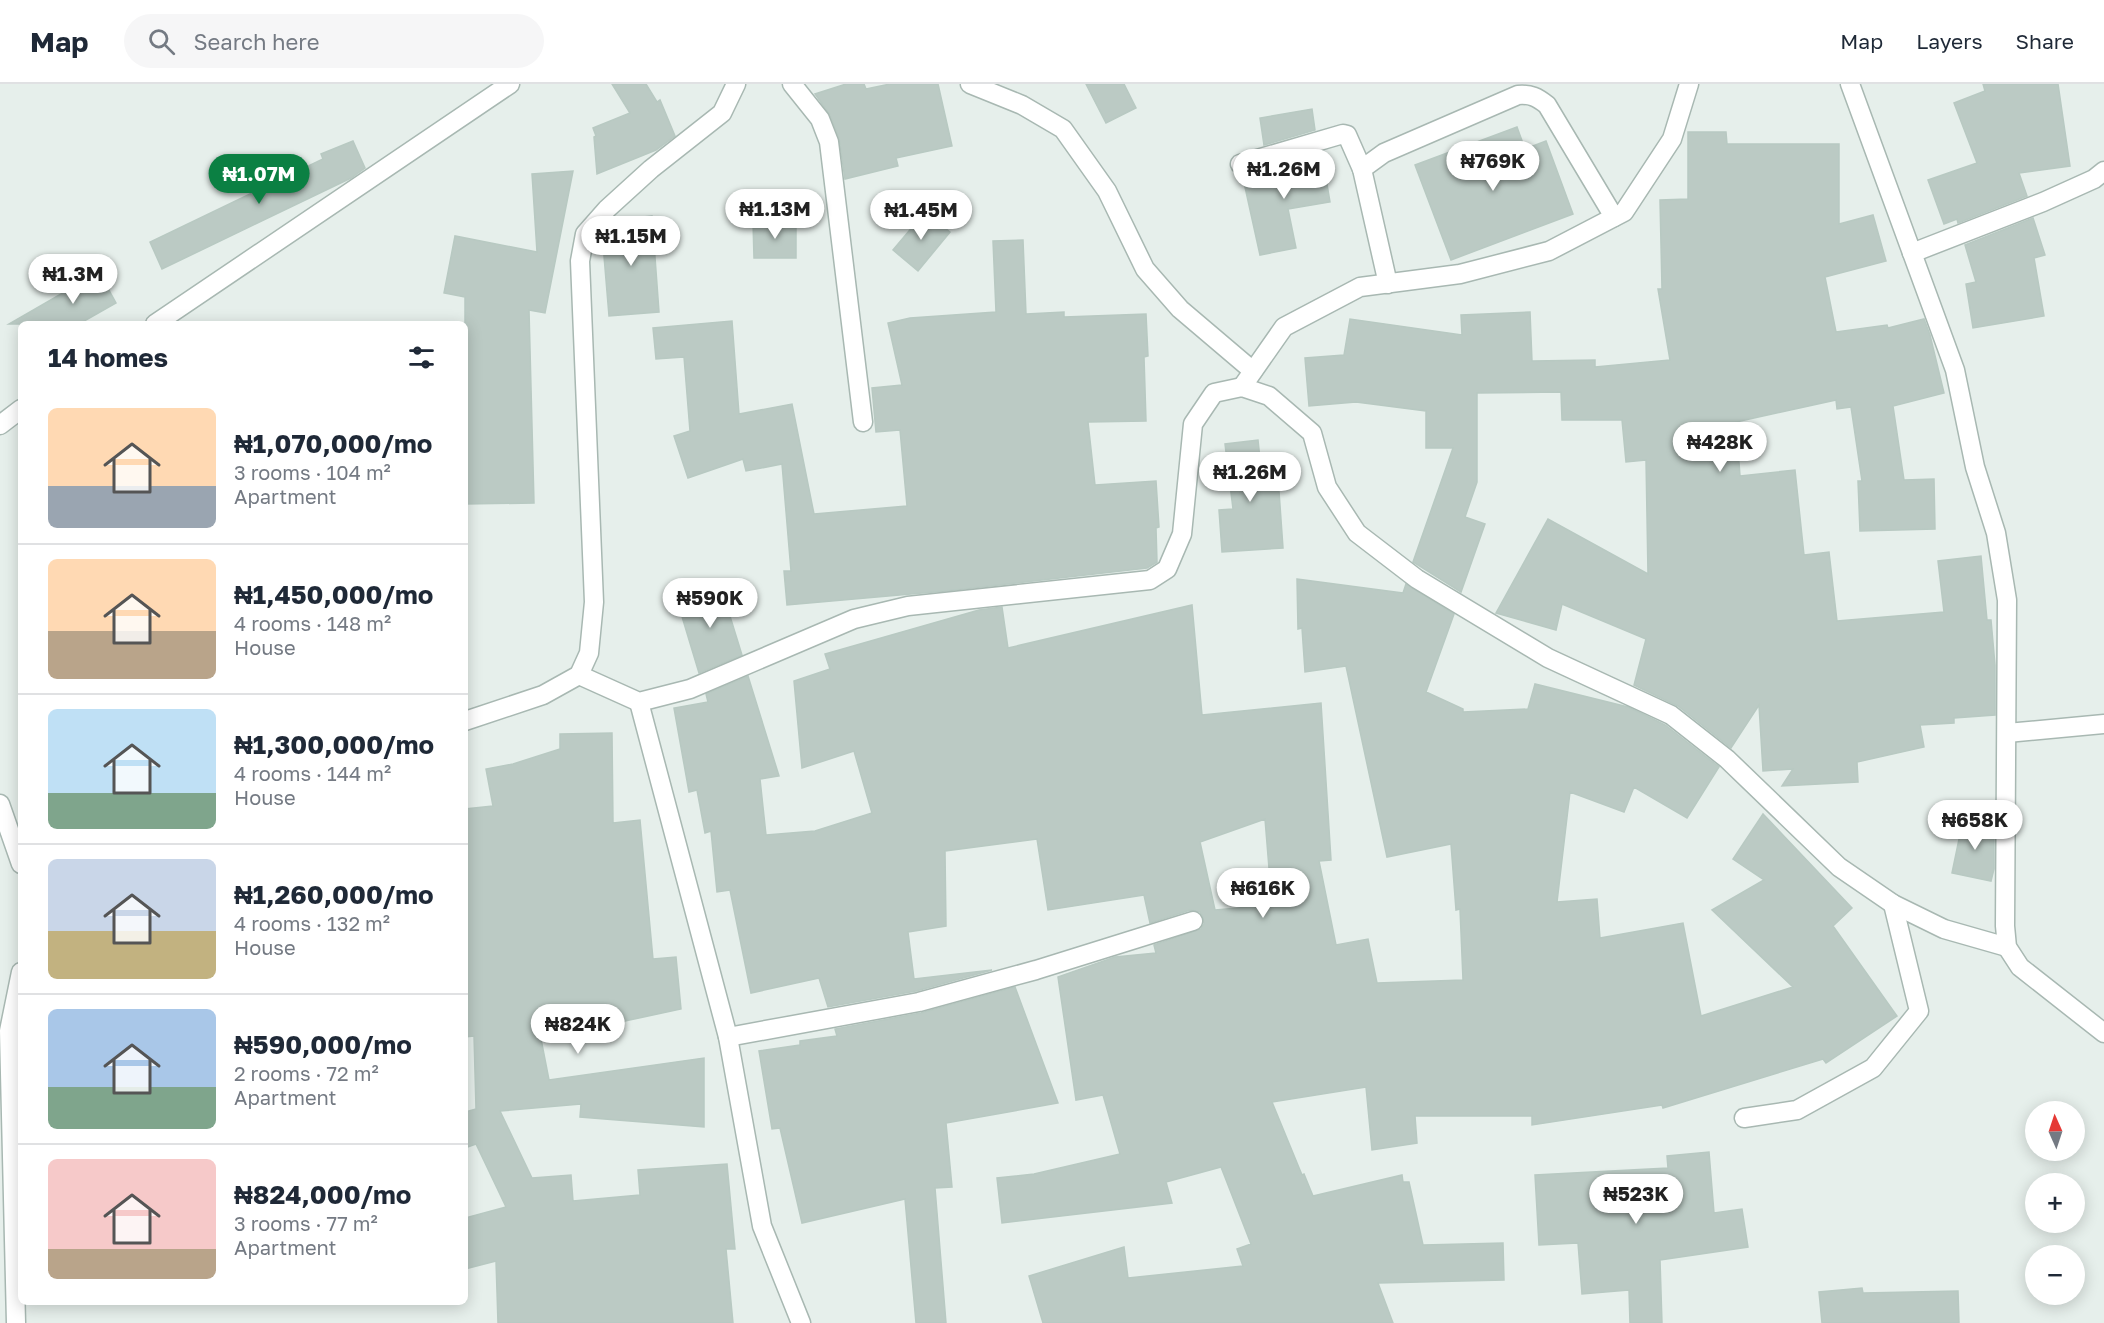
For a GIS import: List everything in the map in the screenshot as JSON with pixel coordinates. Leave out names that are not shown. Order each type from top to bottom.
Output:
[{"type":"street","points":[[159,321],[510,84]]},
{"type":"street","points":[[468,720],[543,695],[579,675],[590,653],[594,602],[580,261],[585,234],[607,209],[651,169],[722,113],[736,84]]},
{"type":"street","points":[[792,84],[820,119],[829,142],[863,422]]},
{"type":"street","points":[[970,84],[1022,105],[1063,129],[1107,191],[1144,269],[1180,309],[1253,371]]},
{"type":"street","points":[[1242,387],[1284,327],[1360,287],[1460,274],[1549,251],[1624,212],[1672,139],[1689,84]]},
{"type":"street","points":[[1850,84],[1955,370],[1975,467],[1996,533],[2007,600],[2005,926],[2007,947],[2020,967],[2104,1033]]},
{"type":"street","points":[[1362,169],[1384,153],[1518,95],[1527,94],[1537,97],[1547,105],[1614,217]]},
{"type":"street","points":[[1240,164],[1342,134],[1347,135],[1362,169],[1388,284]]},
{"type":"street","points":[[1912,253],[2043,202],[2094,179],[2104,171]]},
{"type":"street","points":[[579,675],[639,702],[690,690],[854,619],[908,606],[1150,580],[1167,569],[1182,534],[1193,424],[1214,393],[1242,387],[1269,396],[1312,433],[1327,487],[1357,533],[1417,579],[1548,658],[1671,715],[1727,759],[1839,867],[1893,904],[1944,929],[2007,947]]},
{"type":"street","points":[[0,425],[18,411]]},
{"type":"street","points":[[639,702],[728,1037],[762,1226],[801,1323]]},
{"type":"street","points":[[2007,733],[2104,724]]},
{"type":"street","points":[[0,804],[18,855]]},
{"type":"street","points":[[1744,1118],[1797,1110],[1873,1068],[1919,1011],[1893,904]]},
{"type":"street","points":[[728,1037],[919,1002],[1036,970],[1193,921]]},
{"type":"street","points":[[15,1323],[4,1032],[18,983]]},
{"type":"building","points":[[612,84],[646,84],[657,102],[660,100],[675,136],[656,150],[597,174],[594,137],[596,136],[593,128],[630,113]]},
{"type":"building","points":[[846,84],[864,84],[866,89],[890,84],[938,84],[952,146],[896,158],[898,166],[845,179],[839,138],[830,115],[815,94]]},
{"type":"building","points":[[1086,84],[1124,84],[1136,108],[1106,123]]},
{"type":"building","points":[[1983,84],[2058,84],[2070,166],[2019,173],[2027,196],[1958,223],[1957,219],[1944,224],[1928,180],[1977,163],[1954,103],[1985,91]]},
{"type":"building","points":[[1312,109],[1315,130],[1264,145],[1260,118]]},
{"type":"building","points":[[1517,127],[1525,149],[1546,141],[1573,214],[1451,260],[1415,165]]},
{"type":"building","points":[[1688,132],[1726,132],[1727,144],[1839,144],[1839,224],[1873,215],[1886,261],[1825,277],[1836,332],[1887,325],[1888,328],[1924,319],[1930,335],[1944,393],[1893,406],[1904,480],[1934,479],[1935,529],[1860,531],[1858,481],[1862,481],[1851,407],[1837,409],[1836,400],[1736,422],[1740,476],[1795,470],[1804,555],[1829,552],[1837,621],[1944,612],[1938,561],[1981,556],[1987,620],[1991,620],[1995,665],[1995,715],[1954,718],[1954,723],[1920,725],[1924,747],[1857,762],[1858,782],[1782,786],[1793,769],[1763,771],[1759,705],[1731,748],[1678,706],[1634,685],[1646,639],[1562,604],[1556,630],[1496,613],[1548,519],[1648,574],[1646,460],[1626,462],[1622,420],[1562,420],[1561,392],[1477,393],[1477,482],[1465,517],[1485,524],[1461,592],[1413,562],[1453,448],[1426,448],[1426,411],[1356,402],[1309,406],[1305,358],[1344,355],[1350,319],[1462,335],[1461,315],[1530,312],[1532,361],[1595,360],[1595,367],[1670,360],[1658,289],[1662,289],[1660,200],[1688,199]]},
{"type":"building","points":[[353,141],[365,168],[351,178],[162,269],[150,242],[323,159],[321,154]]},
{"type":"building","points":[[1319,153],[1319,156],[1322,155],[1330,202],[1288,209],[1296,248],[1260,255],[1243,178],[1268,173],[1268,168]]},
{"type":"building","points":[[573,171],[545,313],[529,310],[534,503],[468,504],[468,321],[465,321],[465,297],[444,293],[455,236],[537,252],[532,174]]},
{"type":"building","points":[[925,212],[950,232],[918,271],[893,250]]},
{"type":"building","points":[[652,216],[659,312],[609,316],[602,232],[612,220]]},
{"type":"building","points":[[2033,218],[2045,255],[2034,258],[2044,316],[1973,328],[1966,284],[1976,282],[1965,245]]},
{"type":"building","points":[[753,222],[796,222],[796,258],[754,258]]},
{"type":"building","points":[[1023,240],[1026,314],[1064,312],[1064,317],[1146,314],[1148,356],[1144,357],[1146,421],[1088,422],[1095,485],[1156,481],[1159,527],[1156,528],[1157,562],[1147,568],[945,591],[787,605],[784,571],[791,571],[782,464],[746,471],[743,459],[688,478],[674,436],[690,431],[684,357],[656,359],[653,328],[732,321],[739,414],[792,404],[814,514],[907,506],[900,430],[876,432],[872,388],[902,385],[888,323],[910,318],[996,312],[993,241]]},
{"type":"building","points":[[99,272],[116,303],[84,321],[18,321],[18,324],[9,324]]},
{"type":"building","points":[[1258,440],[1262,478],[1278,477],[1283,548],[1222,552],[1219,510],[1233,509],[1225,444]]},
{"type":"building","points":[[1297,579],[1403,593],[1406,584],[1454,614],[1426,692],[1463,709],[1463,712],[1528,709],[1535,684],[1628,707],[1665,725],[1719,767],[1687,818],[1634,787],[1624,812],[1570,792],[1557,902],[1597,899],[1600,938],[1683,923],[1701,1016],[1793,987],[1712,910],[1764,880],[1733,859],[1763,814],[1852,908],[1833,926],[1897,1016],[1826,1063],[1823,1059],[1663,1108],[1662,1105],[1532,1125],[1532,1116],[1415,1116],[1417,1143],[1372,1150],[1366,1087],[1272,1102],[1313,1196],[1402,1175],[1403,1182],[1409,1182],[1423,1245],[1503,1243],[1504,1280],[1378,1283],[1393,1323],[1043,1323],[1029,1276],[1124,1247],[1128,1278],[1243,1266],[1237,1249],[1251,1244],[1221,1167],[1166,1182],[1172,1203],[1002,1223],[997,1178],[1034,1174],[1120,1154],[1103,1095],[1076,1100],[1058,977],[1115,957],[1156,953],[1154,945],[1201,929],[1204,924],[1200,912],[1190,910],[1150,923],[1144,895],[1048,910],[1037,839],[945,851],[946,926],[908,932],[914,979],[992,970],[916,991],[828,1007],[819,978],[751,993],[730,890],[717,892],[711,831],[705,833],[697,790],[689,792],[674,708],[708,702],[706,694],[748,676],[779,776],[760,779],[766,835],[815,831],[872,813],[854,751],[802,768],[794,681],[830,669],[825,654],[979,610],[1002,607],[1008,648],[1192,605],[1202,715],[1321,703],[1331,860],[1319,861],[1336,945],[1368,939],[1377,983],[1463,980],[1460,909],[1456,910],[1451,844],[1387,857],[1346,666],[1305,672],[1302,628],[1298,629]],"holes":[[[1265,819],[1272,905],[1215,910],[1200,842]]]},
{"type":"building","points":[[721,587],[742,655],[699,673],[677,600]]},
{"type":"building","points":[[612,733],[613,823],[640,820],[653,959],[676,957],[681,1009],[541,1039],[549,1080],[704,1058],[704,1127],[580,1117],[581,1104],[500,1111],[532,1178],[571,1175],[573,1201],[640,1195],[638,1170],[727,1164],[735,1249],[726,1249],[733,1323],[498,1323],[496,1261],[468,1268],[468,1217],[506,1207],[476,1144],[468,1147],[468,1111],[476,1109],[474,1036],[468,1037],[468,809],[493,806],[486,769],[513,764],[560,749],[560,734]]},
{"type":"building","points":[[1963,820],[1994,826],[1994,869],[1991,881],[1952,873]]},
{"type":"building","points":[[1015,987],[1058,1103],[946,1123],[952,1187],[935,1188],[946,1323],[916,1323],[905,1199],[802,1223],[780,1128],[772,1129],[759,1051],[800,1045],[800,1041],[837,1036],[835,1029],[921,1013]]},
{"type":"building","points":[[1709,1152],[1714,1213],[1742,1209],[1748,1247],[1660,1260],[1662,1323],[1630,1323],[1629,1290],[1582,1294],[1578,1243],[1539,1245],[1535,1175],[1668,1168],[1667,1156]]},
{"type":"building","points":[[1862,1288],[1863,1293],[1958,1291],[1959,1323],[1822,1323],[1819,1292]]}]
